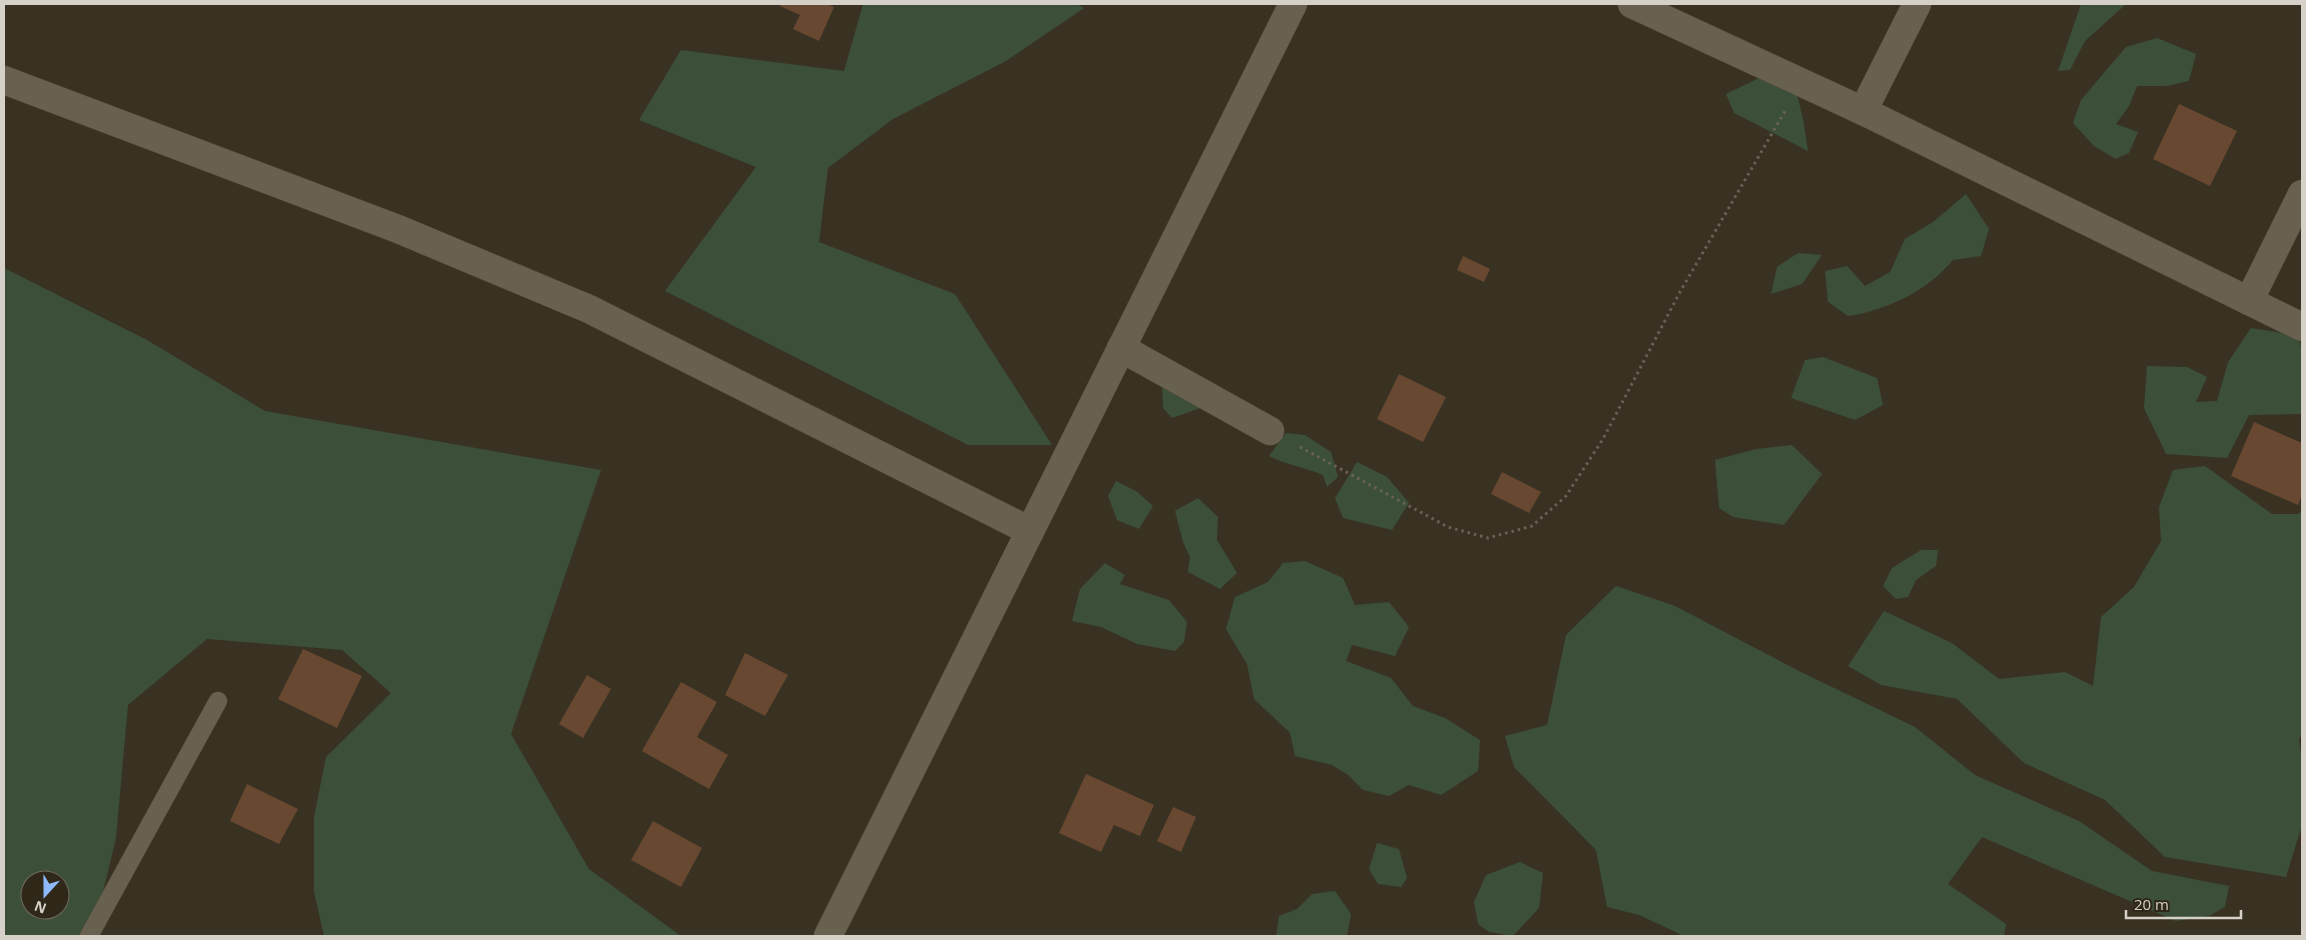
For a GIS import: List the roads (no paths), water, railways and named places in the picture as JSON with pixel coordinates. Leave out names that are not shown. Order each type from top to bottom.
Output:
[{"type":"street","points":[[828,936],[1293,4]]},
{"type":"street","points":[[1632,4],[1863,111],[2302,326]]},
{"type":"street","points":[[1863,111],[1917,4]]},
{"type":"street","points":[[4,80],[398,229],[589,309],[1030,531]]},
{"type":"street","points":[[2249,301],[2302,194]]},
{"type":"street","points":[[1121,348],[1270,431]]},
{"type":"lane","points":[[89,936],[218,701]]}]
